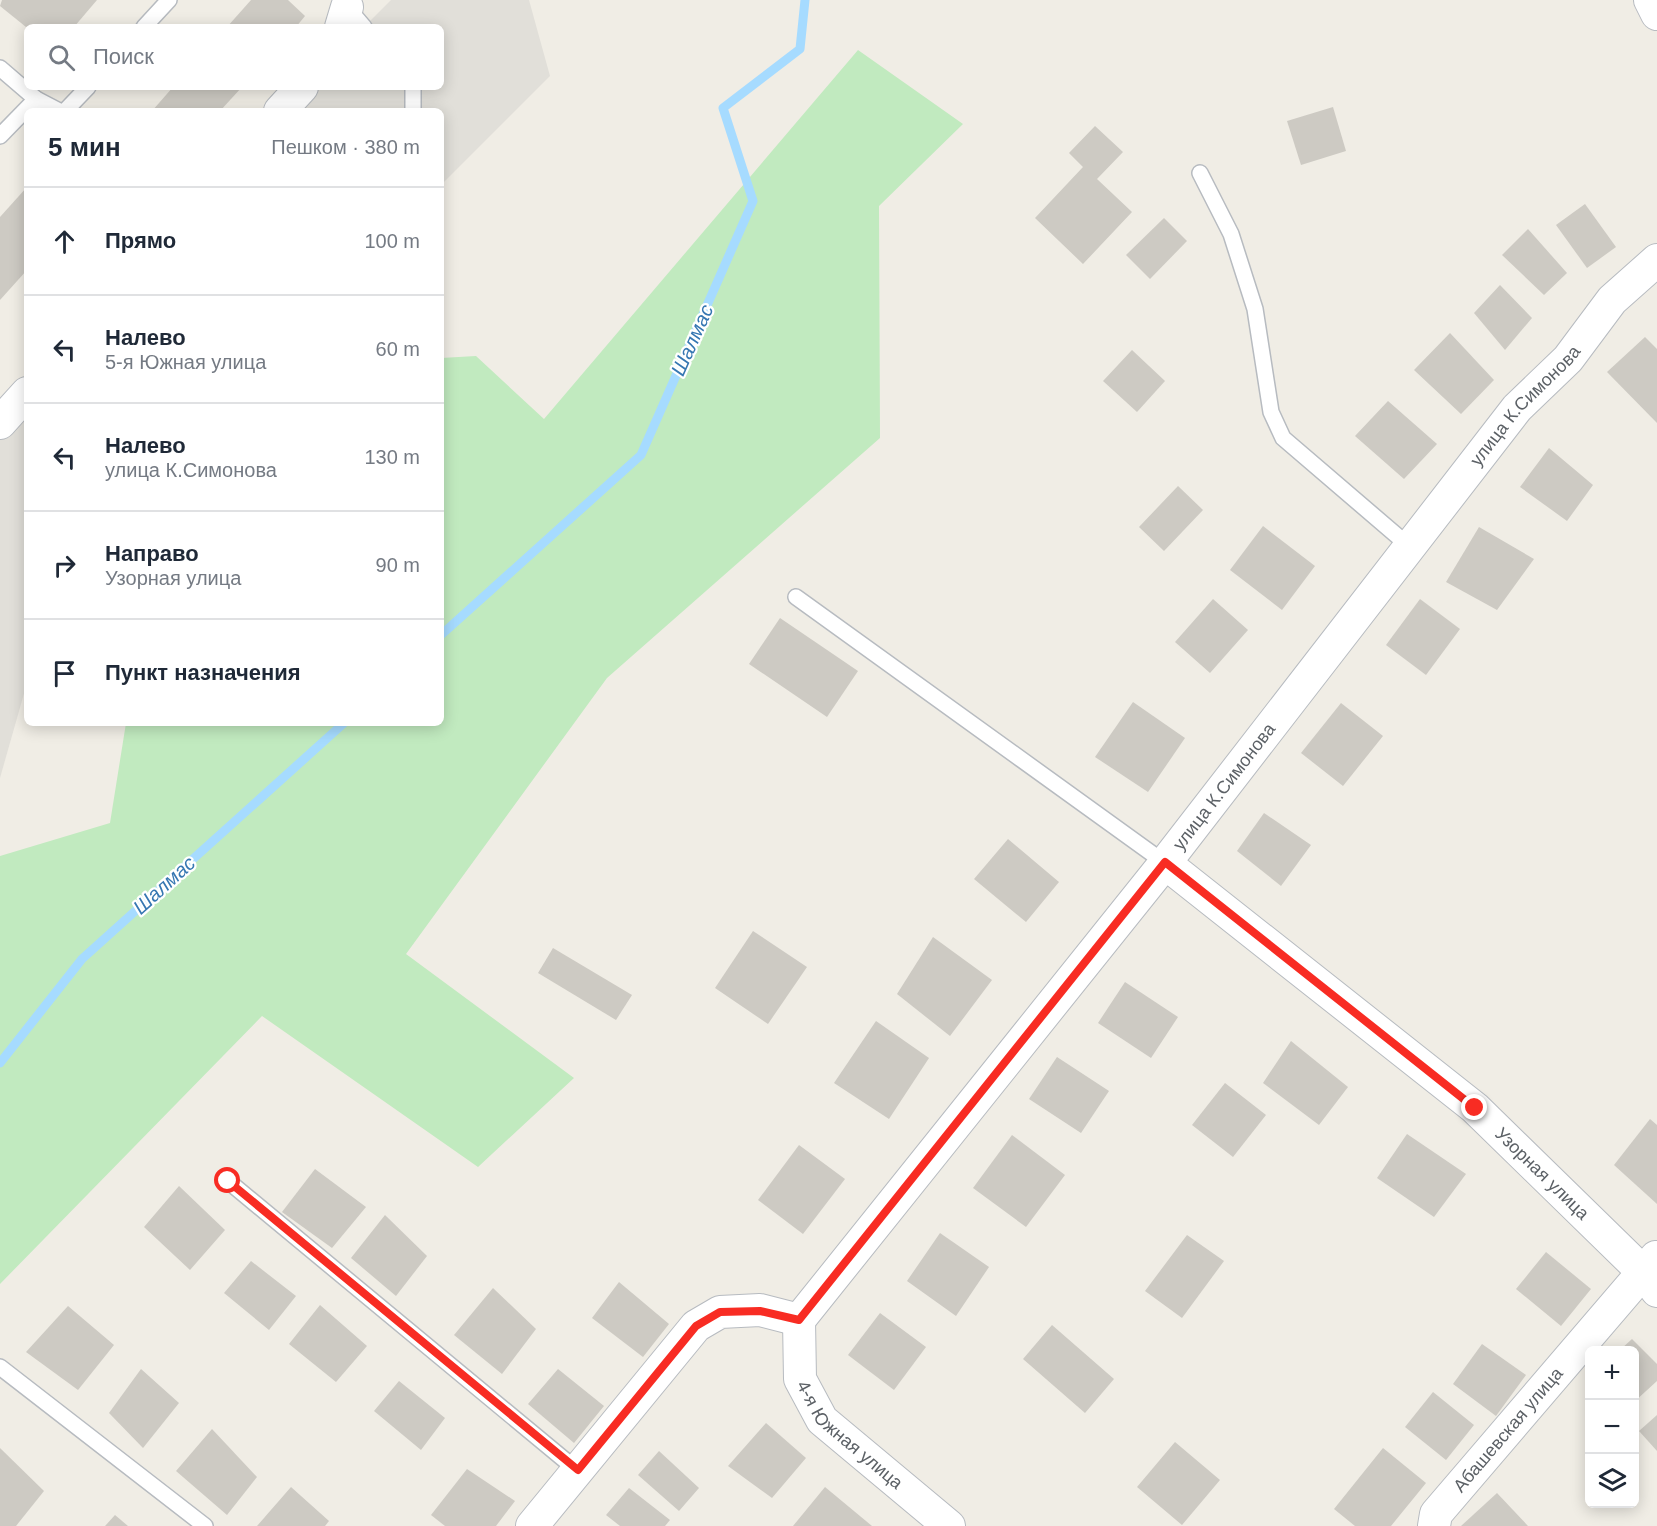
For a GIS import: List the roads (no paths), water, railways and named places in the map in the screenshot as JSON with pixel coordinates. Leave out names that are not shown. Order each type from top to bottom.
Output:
[{"type":"street","points":[[1650,0],[1657,14]]},
{"type":"street","points":[[283,108],[299,90]]},
{"type":"street","name":"улица К.Симонова","points":[[799,1320],[1165,862],[1517,408],[1568,359],[1611,300],[1657,260]]},
{"type":"street","name":"Узорная улица","points":[[1165,862],[1475,1108],[1652,1273]]},
{"type":"street","name":"Абашевская улица","points":[[1434,1526],[1436,1514],[1652,1273]]},
{"type":"street","points":[[532,1526],[696,1326],[720,1312],[760,1311],[799,1320]]},
{"type":"street","name":"4-я Южная улица","points":[[799,1320],[800,1379],[822,1420],[949,1526]]},
{"type":"lane","points":[[147,24],[169,0]]},
{"type":"lane","points":[[0,68],[24,89]]},
{"type":"lane","points":[[26,90],[36,99],[53,108]]},
{"type":"lane","points":[[68,108],[85,90]]},
{"type":"lane","points":[[413,90],[413,108]]},
{"type":"lane","points":[[27,108],[36,99]]},
{"type":"lane","points":[[0,136],[24,111]]},
{"type":"lane","points":[[1200,173],[1231,234],[1252,298],[1271,412],[1283,438],[1409,546]]},
{"type":"lane","points":[[796,597],[1165,862]]},
{"type":"lane","points":[[228,1181],[578,1470]]},
{"type":"lane","points":[[0,1367],[205,1526]]},
{"type":"waterway","name":"Шалмас","points":[[444,632],[641,455],[753,201],[723,108],[800,49],[805,0]]},
{"type":"waterway","name":"Шалмас","points":[[0,1063],[82,959],[341,726]]}]
